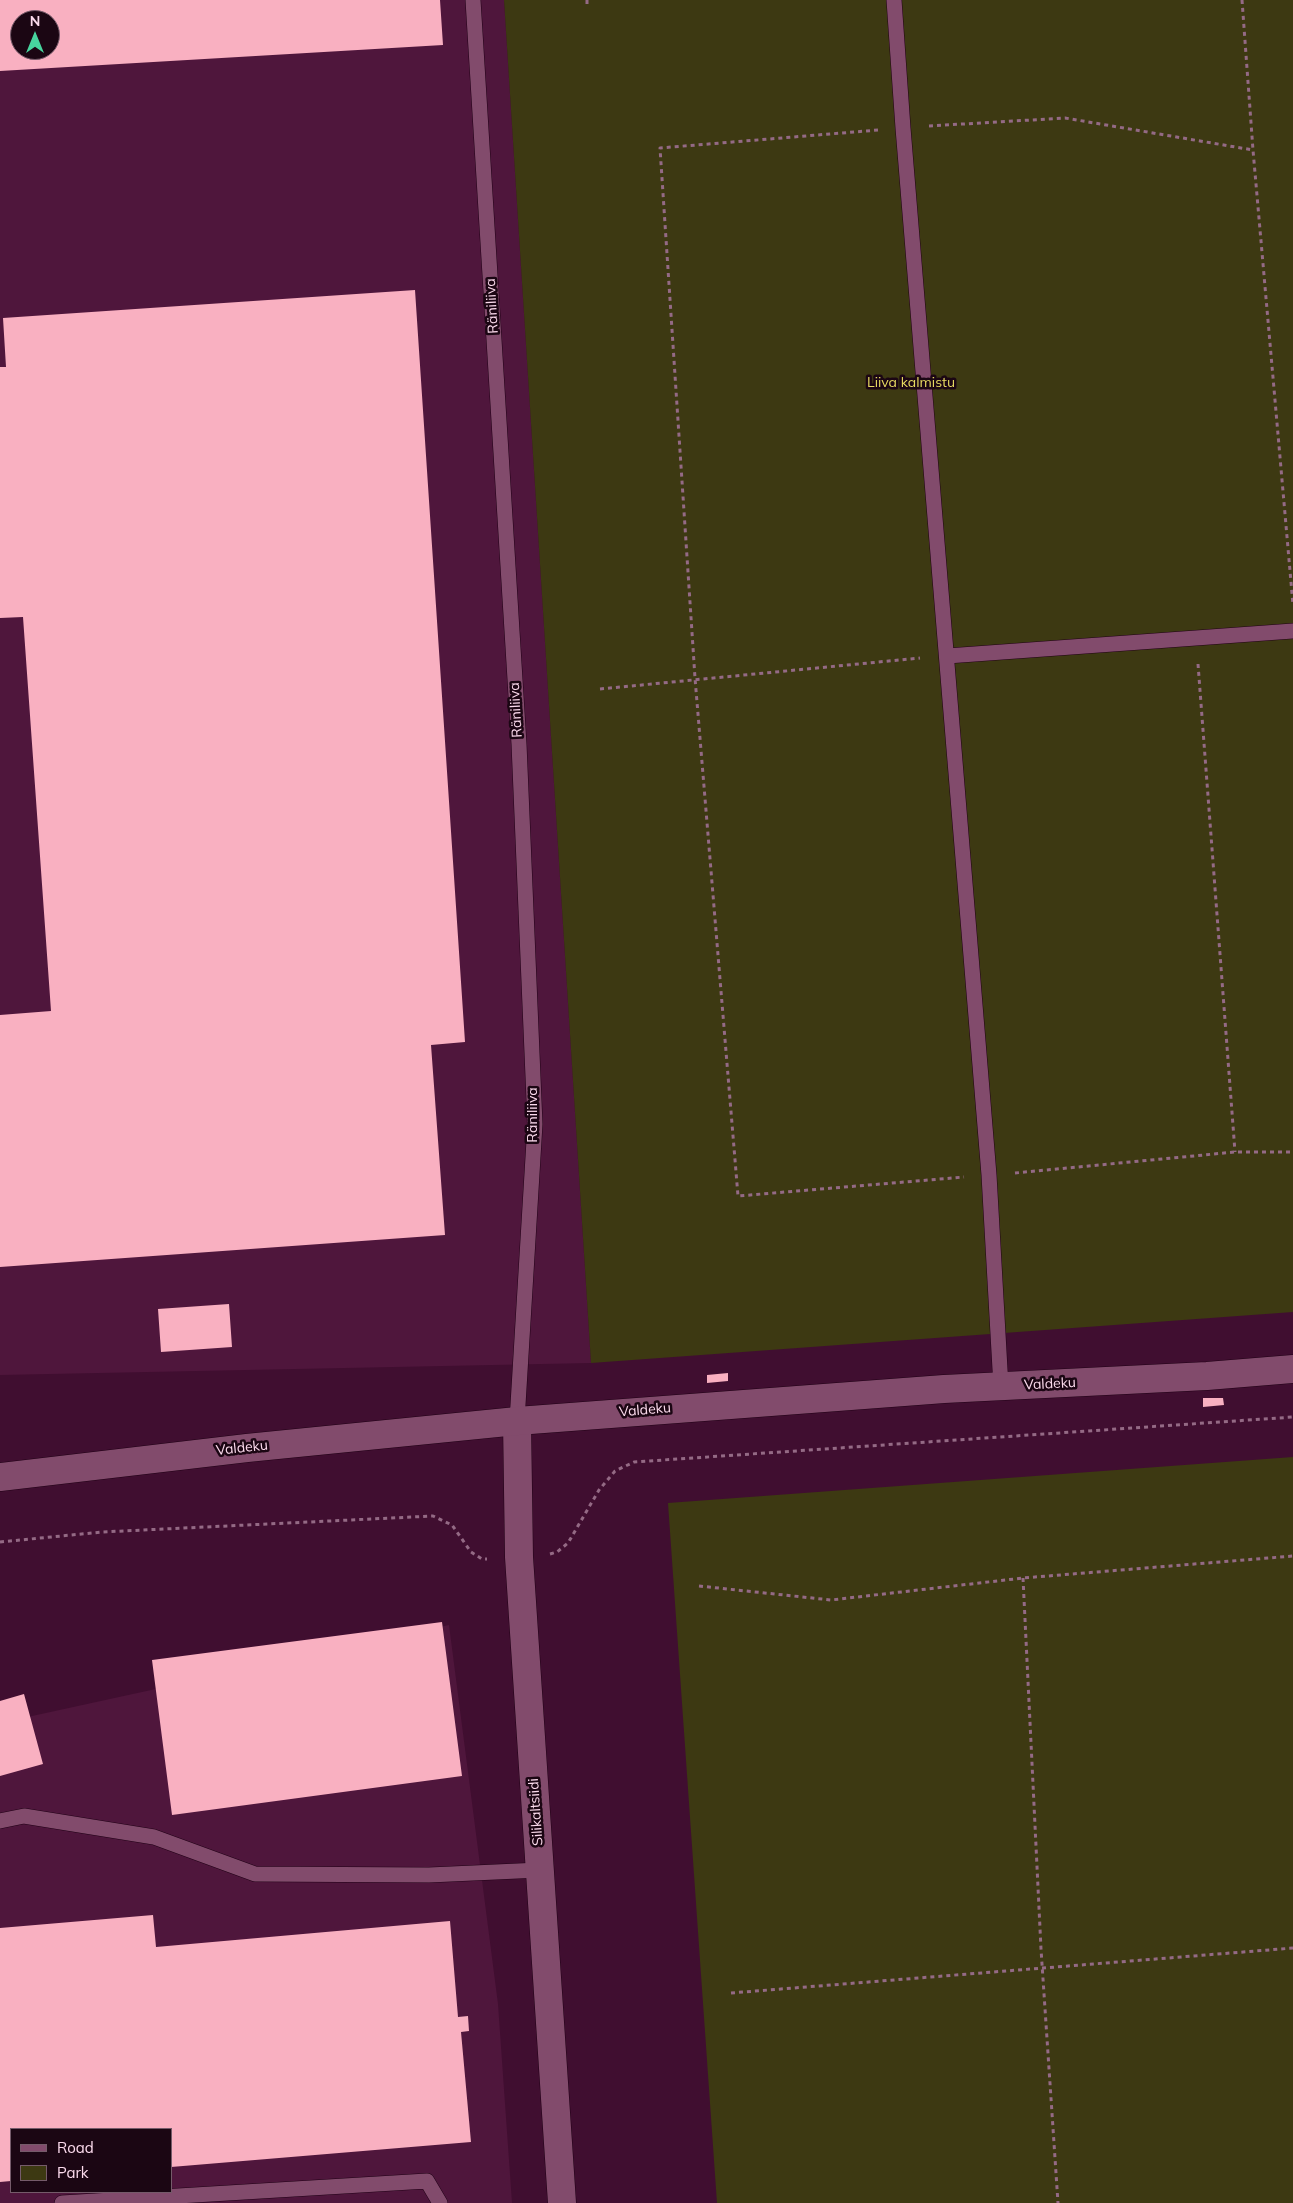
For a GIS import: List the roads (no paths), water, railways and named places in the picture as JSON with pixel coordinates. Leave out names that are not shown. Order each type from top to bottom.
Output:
[{"type":"street","name":"Valdeku","points":[[0,1477],[247,1448],[517,1421],[725,1404],[1207,1376],[1293,1369]]},
{"type":"street","name":"Silikaltsiidi","points":[[517,1421],[518,1557],[562,2203]]},
{"type":"lane","name":"Räniliiva","points":[[473,0],[518,734],[534,1124],[517,1421]]},
{"type":"lane","points":[[894,0],[989,1175],[1001,1387]]},
{"type":"lane","points":[[947,656],[1293,631]]},
{"type":"lane","points":[[0,1821],[24,1816],[154,1837],[254,1874],[429,1875],[540,1870]]},
{"type":"lane","points":[[62,2203],[427,2181],[440,2203]]},
{"type":"park label","name":"Liiva kalmistu","points":[[911,383]]}]
